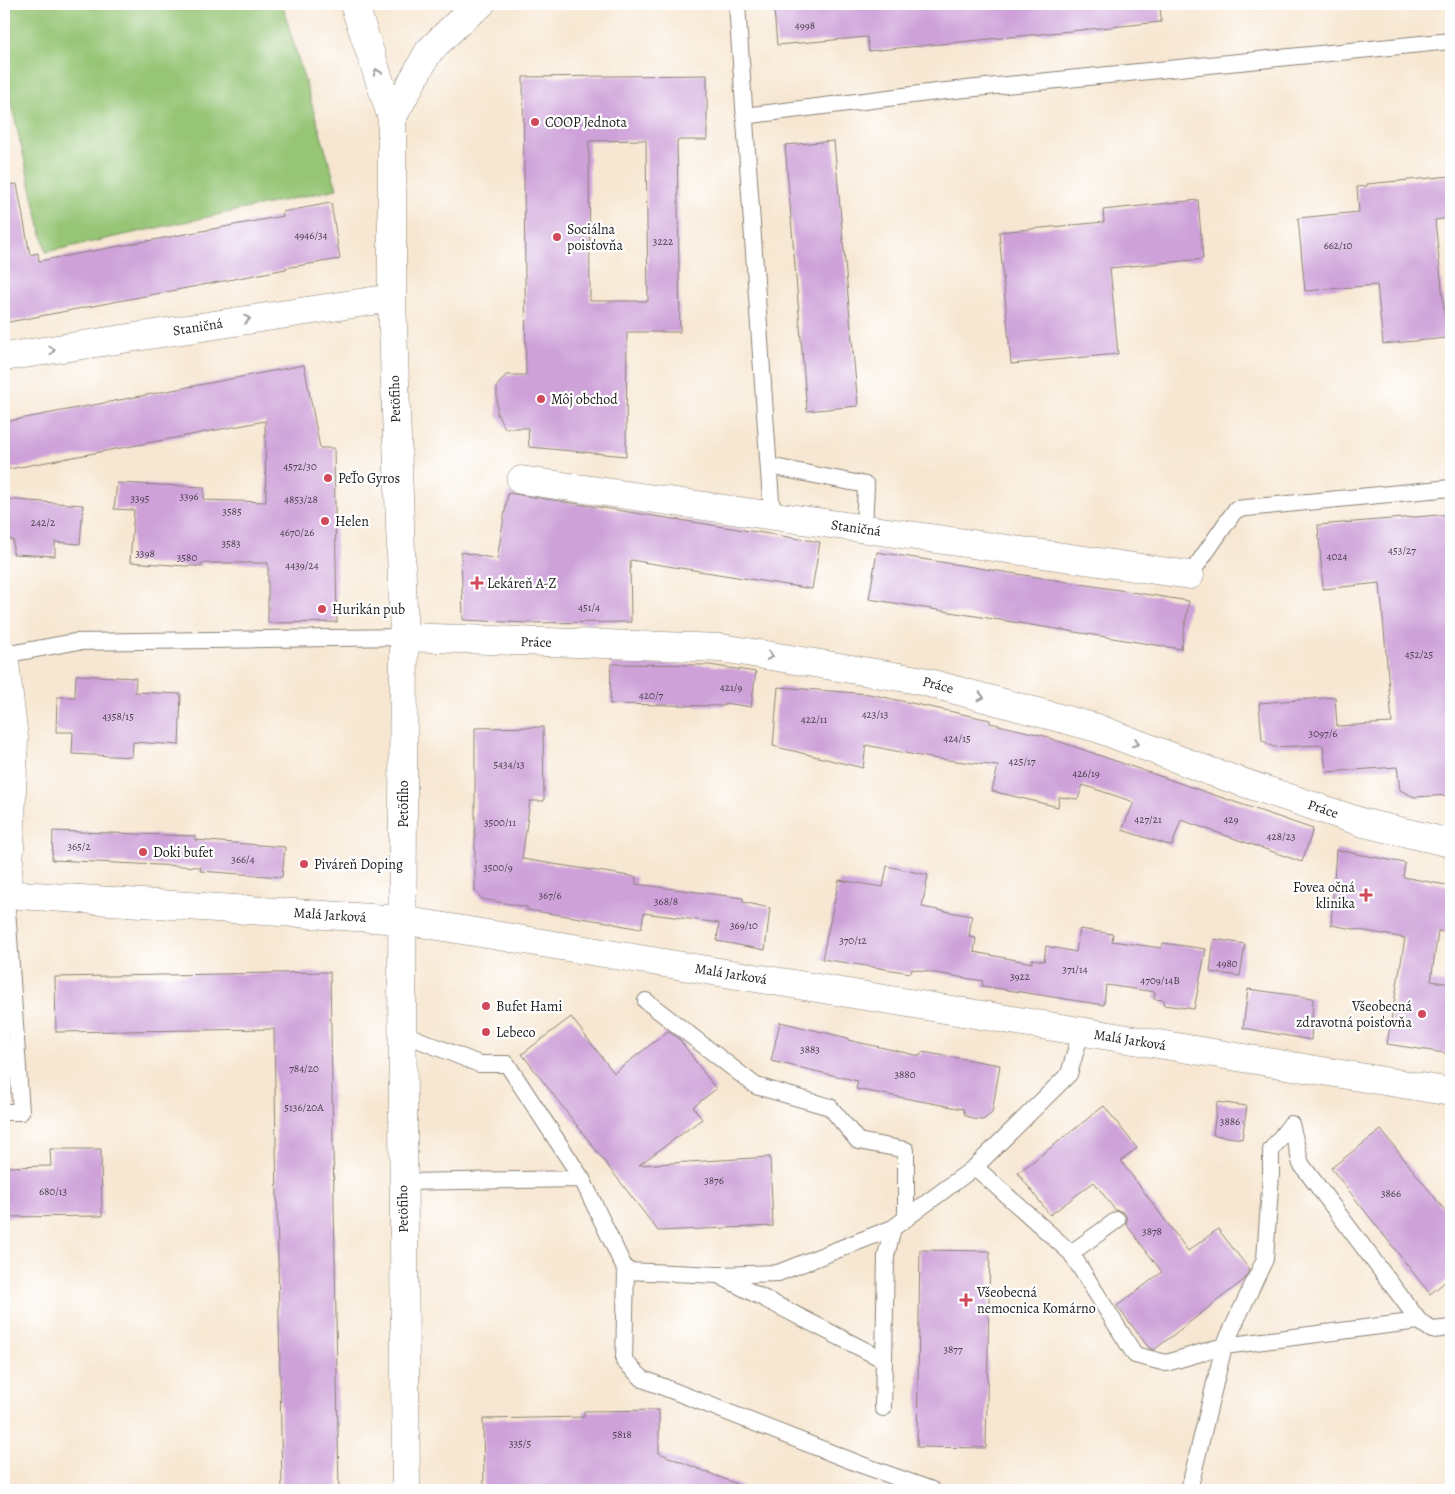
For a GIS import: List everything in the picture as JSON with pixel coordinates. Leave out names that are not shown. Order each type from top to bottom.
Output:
[{"type":"street","name":"Petöfiho","points":[[354,4],[392,118],[392,298],[404,638],[402,1033],[406,1490]]},
{"type":"street","name":"Petöfiho","points":[[392,118],[429,51],[463,18],[481,4]]},
{"type":"street","name":"Staničná","points":[[4,357],[392,298]]},
{"type":"street","name":"Staničná","points":[[522,480],[1190,576]]},
{"type":"street","name":"Práce","points":[[404,638],[722,648],[918,680],[1097,728],[1209,771],[1364,823],[1451,843]]},
{"type":"street","points":[[4,655],[14,738],[10,850],[4,893]]},
{"type":"street","name":"Malá Jarková","points":[[4,893],[402,920],[1451,1092]]},
{"type":"lane","points":[[737,4],[772,516]]},
{"type":"lane","points":[[744,116],[936,92],[1451,41]]},
{"type":"lane","points":[[769,466],[866,485],[864,529]]},
{"type":"lane","points":[[1190,576],[1236,509],[1451,488]]},
{"type":"lane","points":[[4,655],[74,642],[404,638]]},
{"type":"lane","points":[[4,893],[21,1112],[4,1112]]},
{"type":"lane","points":[[646,1001],[756,1086],[830,1107],[858,1140],[906,1150],[900,1223],[886,1256],[883,1408]]},
{"type":"lane","points":[[626,1271],[718,1275],[778,1273],[900,1223],[975,1167],[1068,1074],[1081,1032]]},
{"type":"lane","points":[[402,1033],[479,1064],[507,1064],[582,1179],[626,1271],[624,1361],[643,1379],[853,1462],[932,1490]]},
{"type":"lane","points":[[1189,1490],[1224,1346],[1265,1258],[1270,1150],[1292,1124],[1301,1164],[1419,1320],[1432,1330],[1451,1328]]},
{"type":"lane","points":[[975,1167],[1071,1252],[1135,1355],[1166,1363],[1224,1346],[1419,1320]]},
{"type":"lane","points":[[403,1182],[582,1179]]},
{"type":"lane","points":[[1071,1252],[1117,1220]]},
{"type":"lane","points":[[718,1275],[884,1360]]},
{"type":"green space","points":[[4,4],[282,4],[337,189],[46,252],[8,90],[4,90]]},
{"type":"building","points":[[846,4],[1160,4],[1161,22],[869,51],[867,37],[777,45],[774,10]]},
{"type":"building","points":[[707,75],[707,140],[677,140],[680,332],[627,332],[626,456],[529,447],[528,428],[505,428],[497,414],[497,386],[506,375],[526,375],[523,77]],"holes":[[[646,140],[648,301],[590,301],[589,141]]]},
{"type":"building","points":[[834,141],[858,406],[807,411],[785,145]]},
{"type":"building","points":[[1451,176],[1451,218],[1435,220],[1447,338],[1383,344],[1377,285],[1305,291],[1298,218],[1359,212],[1357,187],[1367,186],[1367,184]]},
{"type":"building","points":[[17,184],[30,255],[38,253],[39,261],[283,216],[282,212],[331,203],[340,259],[4,323],[4,185]]},
{"type":"building","points":[[1198,200],[1203,259],[1110,268],[1118,354],[1011,364],[999,232],[1104,222],[1103,210]]},
{"type":"building","points":[[304,365],[320,448],[334,448],[337,622],[268,623],[268,563],[202,563],[202,566],[186,566],[130,562],[134,510],[114,509],[117,483],[204,487],[204,500],[266,502],[265,421],[4,470],[4,422]]},
{"type":"building","points":[[508,493],[820,542],[812,589],[630,560],[631,622],[526,623],[463,620],[461,552],[497,559]]},
{"type":"building","points":[[4,499],[83,505],[80,544],[55,542],[55,556],[13,554],[13,540],[4,539]]},
{"type":"building","points":[[1451,514],[1451,795],[1414,797],[1400,790],[1397,767],[1326,772],[1323,745],[1273,747],[1262,740],[1259,703],[1335,697],[1337,726],[1392,723],[1380,583],[1323,589],[1318,525]]},
{"type":"building","points":[[877,552],[1189,601],[1181,649],[869,599]]},
{"type":"building","points":[[611,664],[709,665],[756,672],[751,707],[725,703],[724,706],[610,704]]},
{"type":"building","points":[[76,675],[136,678],[135,692],[181,694],[179,745],[133,742],[132,757],[72,754],[73,732],[56,732],[57,697],[75,697]]},
{"type":"building","points":[[778,687],[869,694],[990,720],[990,723],[1049,737],[1313,829],[1302,862],[1181,820],[1172,846],[1122,830],[1134,802],[1083,785],[1078,799],[1059,797],[1058,807],[992,791],[998,766],[930,758],[866,745],[863,768],[773,746]]},
{"type":"building","points":[[543,727],[544,801],[530,801],[522,859],[636,877],[636,884],[743,898],[743,902],[770,908],[765,950],[717,941],[719,923],[644,913],[641,929],[527,910],[527,907],[482,899],[475,891],[475,728]]},
{"type":"building","points":[[53,831],[195,836],[195,840],[285,847],[282,877],[200,871],[201,867],[52,860]]},
{"type":"building","points":[[1336,850],[1405,863],[1403,877],[1451,886],[1451,933],[1438,931],[1431,981],[1451,984],[1451,1054],[1387,1044],[1405,938],[1331,925]]},
{"type":"building","points":[[887,866],[928,875],[922,907],[972,916],[969,937],[976,938],[974,952],[1032,963],[1032,959],[1044,961],[1046,946],[1076,952],[1080,929],[1113,934],[1112,941],[1161,948],[1163,943],[1206,949],[1194,1009],[1163,1005],[1164,1000],[1154,999],[1155,992],[1106,985],[1104,1005],[982,986],[983,981],[912,969],[911,973],[822,959],[839,880],[883,887]]},
{"type":"building","points":[[1214,939],[1245,944],[1240,976],[1210,972]]},
{"type":"building","points":[[330,972],[339,1490],[282,1490],[274,1029],[56,1032],[55,977]]},
{"type":"building","points":[[1248,989],[1313,998],[1311,1040],[1243,1028]]},
{"type":"building","points":[[571,1017],[614,1073],[668,1031],[680,1040],[716,1089],[693,1107],[702,1119],[639,1165],[770,1157],[773,1226],[658,1231],[522,1054]]},
{"type":"building","points":[[780,1022],[920,1056],[922,1052],[1000,1065],[992,1113],[983,1120],[973,1119],[965,1115],[963,1109],[856,1089],[858,1081],[771,1061]]},
{"type":"building","points":[[1217,1102],[1247,1106],[1242,1139],[1213,1135]]},
{"type":"building","points":[[1104,1106],[1137,1148],[1121,1161],[1188,1251],[1218,1229],[1249,1269],[1245,1279],[1154,1350],[1149,1348],[1117,1306],[1162,1272],[1126,1224],[1125,1214],[1115,1210],[1094,1182],[1050,1215],[1018,1173]]},
{"type":"building","points":[[1381,1130],[1451,1218],[1451,1277],[1430,1294],[1331,1168]]},
{"type":"building","points":[[50,1149],[101,1149],[102,1216],[4,1217],[4,1167],[51,1166]]},
{"type":"building","points":[[920,1250],[990,1251],[986,1448],[917,1447]]},
{"type":"building","points":[[659,1410],[659,1453],[749,1489],[484,1490],[483,1419],[584,1417],[584,1411]]},
{"type":"place","name":"COOP Jednota","points":[[535,122]]},
{"type":"place","name":"Sociálna poisťovňa","points":[[557,237]]},
{"type":"place","name":"Môj obchod","points":[[541,399]]},
{"type":"place","name":"PeŤo Gyros","points":[[328,478]]},
{"type":"place","name":"Helen","points":[[325,521]]},
{"type":"place","name":"Lekáreň A-Z","points":[[477,583]]},
{"type":"place","name":"Hurikán pub","points":[[322,609]]},
{"type":"place","name":"Doki bufet","points":[[143,852]]},
{"type":"place","name":"Piváreň Doping","points":[[304,864]]},
{"type":"place","name":"Fovea očná klinika","points":[[1366,895]]},
{"type":"place","name":"Bufet Hami","points":[[486,1006]]},
{"type":"place","name":"Všeobecná zdravotná poisťovňa","points":[[1422,1014]]},
{"type":"place","name":"Lebeco","points":[[486,1032]]},
{"type":"place","name":"Všeobecná nemocnica Komárno","points":[[966,1300]]}]
